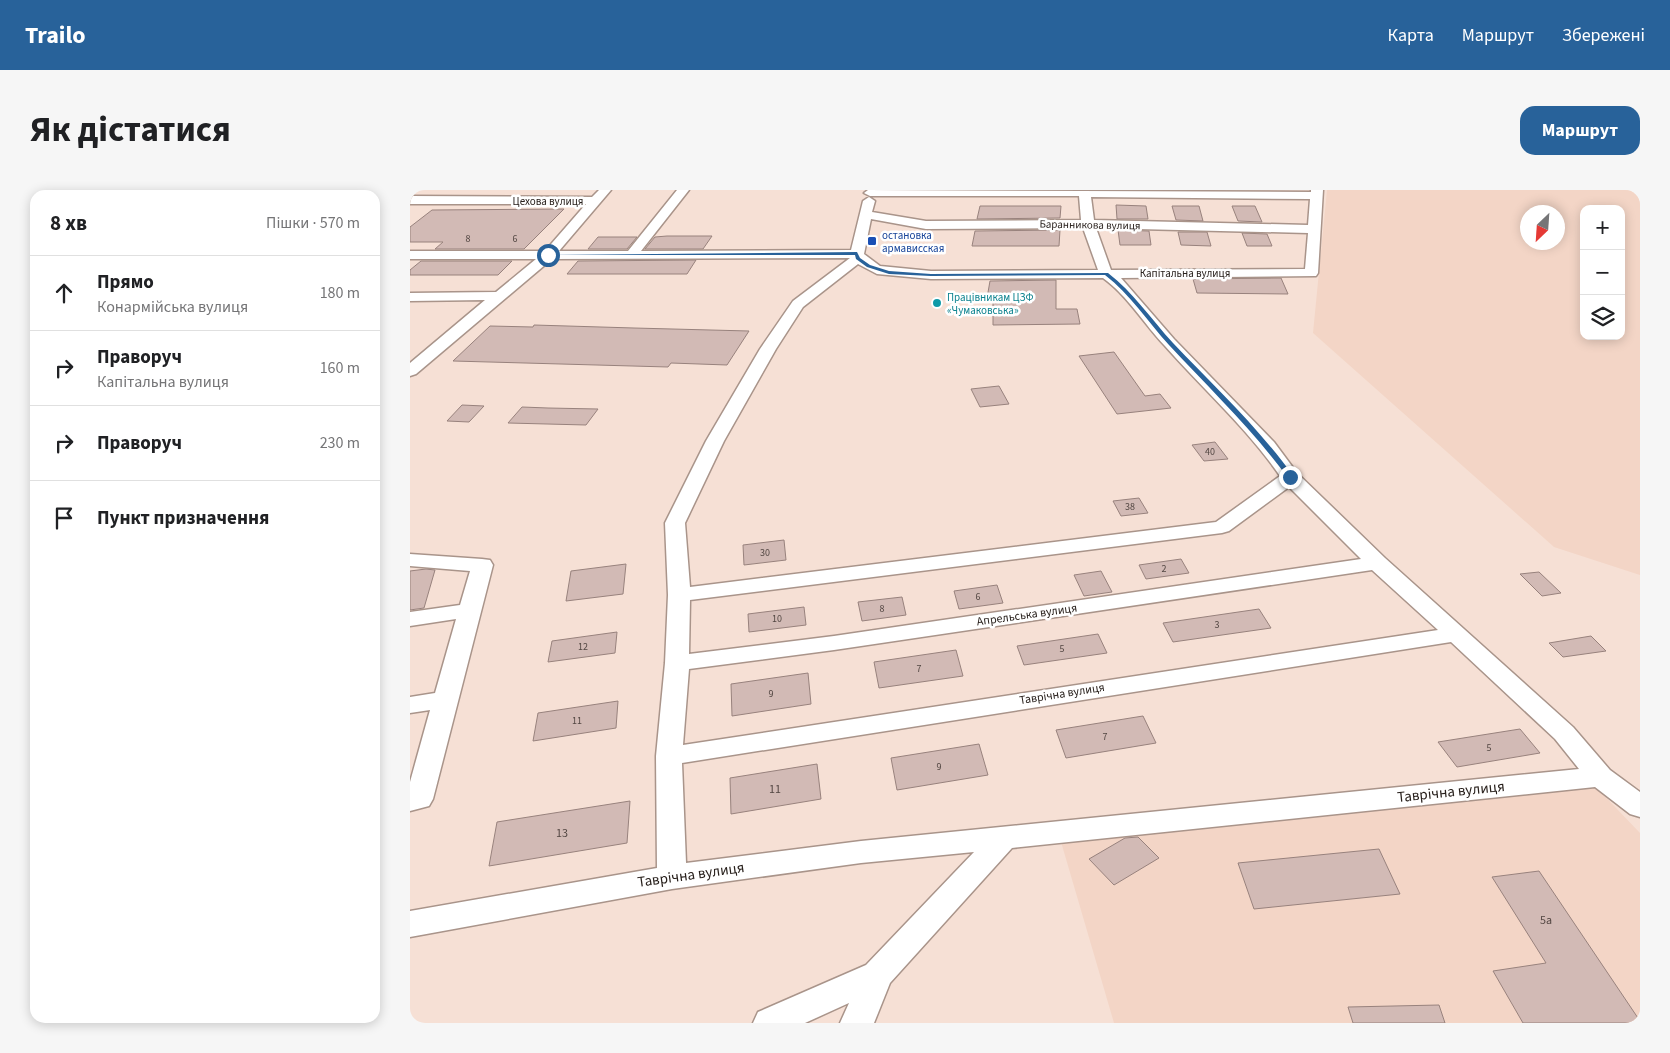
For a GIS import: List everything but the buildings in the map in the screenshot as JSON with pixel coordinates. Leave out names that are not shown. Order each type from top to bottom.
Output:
[{"type":"street","points":[[410,371],[548,255],[605,190]]},
{"type":"street","points":[[631,255],[683,190]]},
{"type":"street","points":[[1084,191],[1088,224],[1106,274],[1120,284],[1169,342],[1268,446],[1290,477],[1377,563],[1564,733],[1600,777],[1640,807]]},
{"type":"street","points":[[672,877],[669,756],[677,663],[679,595],[675,523],[715,440],[768,349],[798,304],[858,256],[870,192],[1316,193],[1313,229]]},
{"type":"street","name":"Цехова вулиця","points":[[410,200],[596,201]]},
{"type":"street","name":"Баранникова вулиця","points":[[867,215],[926,224],[1088,224],[1313,229]]},
{"type":"street","name":"Капітальна вулиця","points":[[858,256],[876,270],[889,273],[931,275],[1311,273],[1313,229]]},
{"type":"street","points":[[410,255],[858,256]]},
{"type":"street","points":[[410,297],[498,296]]},
{"type":"street","points":[[679,595],[1222,528],[1290,477]]},
{"type":"street","points":[[410,560],[482,565],[415,800]]},
{"type":"street","name":"Апрельська вулиця","points":[[677,663],[834,643],[1377,563]]},
{"type":"street","points":[[410,618],[470,610]]},
{"type":"street","name":"Таврічна вулиця","points":[[669,756],[1456,634]]},
{"type":"street","points":[[410,705],[445,700]]},
{"type":"street","name":"Таврічна вулиця","points":[[410,924],[672,877],[861,852],[1600,777]]},
{"type":"street","points":[[857,1023],[877,974],[1004,838]]},
{"type":"street","points":[[770,1023],[877,974]]},
{"type":"shaded area","points":[[1327,190],[1640,190],[1640,575],[1554,547],[1313,333]]},
{"type":"shaded area","points":[[1594,785],[1640,833],[1640,1023],[1114,1023],[1059,835]]},
{"type":"place","name":"остановка армависская","points":[[872,241]]},
{"type":"place","name":"Працівникам ЦЗФ «Чумаковська»","points":[[937,303]]},
{"type":"route","points":[[548,255],[857,254],[858,258],[868,266],[889,273],[931,275],[1106,274],[1120,284],[1169,342],[1268,446],[1290,477]]}]
